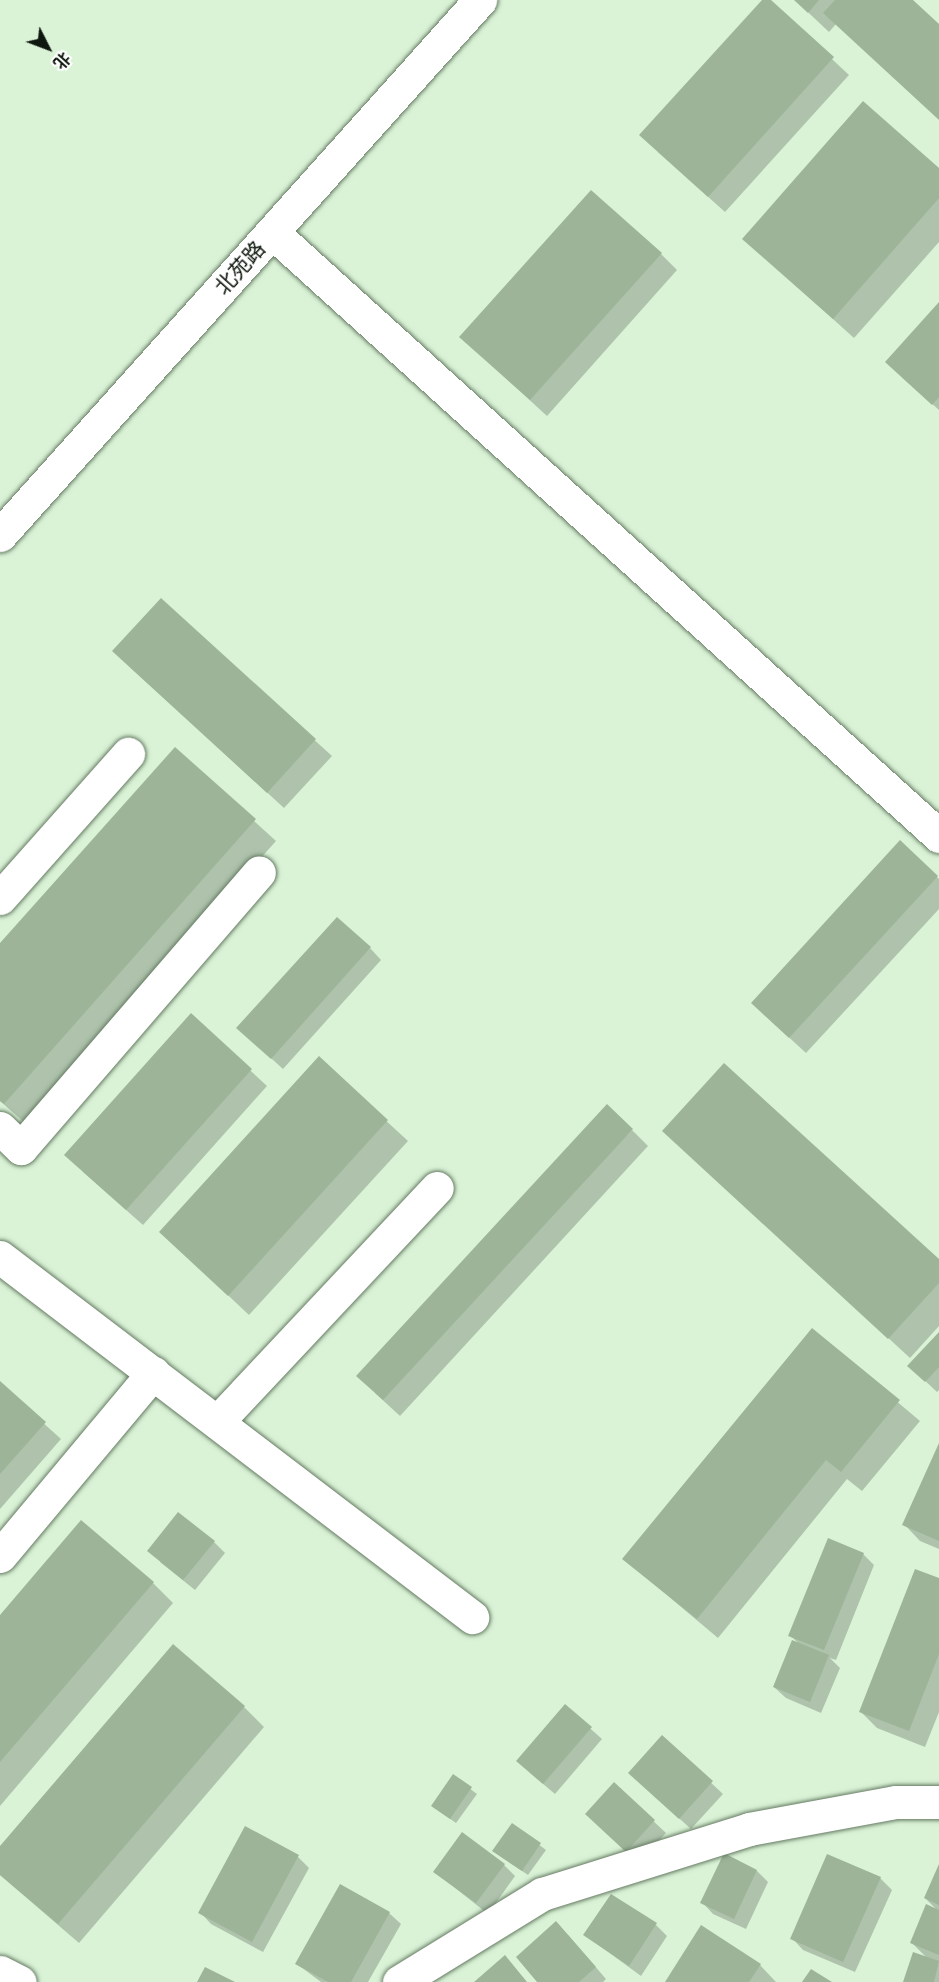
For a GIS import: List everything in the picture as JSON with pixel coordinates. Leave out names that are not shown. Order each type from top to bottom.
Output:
[{"type":"street","name":"北苑路","points":[[0,535],[480,0]]},
{"type":"street","points":[[273,232],[939,836]]},
{"type":"street","points":[[1,894],[128,754]]},
{"type":"street","points":[[0,1128],[21,1148],[259,872]]},
{"type":"street","points":[[217,1422],[436,1188]]},
{"type":"street","points":[[0,1257],[472,1617]]},
{"type":"street","points":[[0,1556],[153,1373]]},
{"type":"street","points":[[399,1982],[542,1894],[749,1829],[896,1802],[939,1802]]},
{"type":"street","points":[[0,1972],[20,1982]]},
{"type":"building","points":[[762,0],[771,0],[834,57],[708,197],[639,135]]},
{"type":"building","points":[[794,0],[819,0],[808,13]]},
{"type":"building","points":[[835,0],[913,0],[939,24],[939,120],[823,13]]},
{"type":"building","points":[[863,101],[939,168],[939,198],[833,319],[742,239]]},
{"type":"building","points":[[591,190],[662,253],[530,400],[459,337]]},
{"type":"building","points":[[939,302],[939,397],[932,405],[885,362]]},
{"type":"building","points":[[161,598],[316,739],[267,793],[112,651]]},
{"type":"building","points":[[175,747],[256,819],[4,1104],[0,1101],[0,943]]},
{"type":"building","points":[[900,840],[938,876],[789,1038],[751,1003]]},
{"type":"building","points":[[337,917],[371,947],[271,1059],[236,1028]]},
{"type":"building","points":[[191,1013],[252,1069],[126,1210],[64,1155]]},
{"type":"building","points":[[319,1056],[388,1120],[228,1296],[159,1232]]},
{"type":"building","points":[[724,1063],[939,1259],[939,1283],[888,1339],[662,1131]]},
{"type":"building","points":[[607,1104],[633,1129],[383,1400],[356,1376]]},
{"type":"building","points":[[812,1328],[900,1400],[841,1472],[826,1460],[697,1619],[622,1559]]},
{"type":"building","points":[[939,1332],[939,1367],[925,1382],[907,1366]]},
{"type":"building","points":[[0,1381],[46,1422],[0,1474]]},
{"type":"building","points":[[939,1443],[939,1541],[902,1525]]},
{"type":"building","points":[[178,1512],[215,1541],[183,1580],[147,1551]]},
{"type":"building","points":[[81,1520],[154,1582],[0,1762],[0,1615]]},
{"type":"building","points":[[828,1538],[864,1553],[824,1650],[788,1636]]},
{"type":"building","points":[[915,1569],[939,1578],[939,1654],[909,1731],[859,1712]]},
{"type":"building","points":[[792,1640],[829,1655],[810,1702],[773,1687]]},
{"type":"building","points":[[173,1644],[245,1706],[58,1924],[0,1875],[0,1846]]},
{"type":"building","points":[[565,1704],[592,1727],[543,1784],[516,1761]]},
{"type":"building","points":[[662,1735],[713,1781],[679,1819],[628,1773]]},
{"type":"building","points":[[453,1774],[472,1787],[450,1819],[431,1806]]},
{"type":"building","points":[[614,1782],[655,1820],[626,1852],[585,1814]]},
{"type":"building","points":[[512,1823],[541,1843],[522,1871],[492,1851]]},
{"type":"building","points":[[245,1826],[299,1855],[252,1942],[198,1913]]},
{"type":"building","points":[[462,1832],[505,1864],[476,1903],[433,1872]]},
{"type":"building","points":[[724,1853],[757,1870],[734,1919],[700,1903]]},
{"type":"building","points":[[827,1854],[881,1877],[843,1962],[790,1939]]},
{"type":"building","points":[[939,1864],[939,1905],[924,1898]]},
{"type":"building","points":[[340,1884],[390,1912],[351,1982],[328,1982],[295,1964]]},
{"type":"building","points":[[611,1894],[657,1923],[629,1966],[583,1935]]},
{"type":"building","points":[[926,1904],[939,1910],[939,1955],[910,1943]]},
{"type":"building","points":[[556,1921],[596,1967],[579,1982],[537,1982],[516,1957]]},
{"type":"building","points":[[701,1925],[761,1964],[749,1982],[665,1982]]},
{"type":"building","points":[[913,1952],[939,1961],[934,1982],[903,1982]]},
{"type":"building","points":[[505,1955],[527,1982],[474,1982]]},
{"type":"building","points":[[205,1967],[235,1982],[197,1982]]},
{"type":"building","points":[[811,1969],[832,1982],[802,1982]]}]
